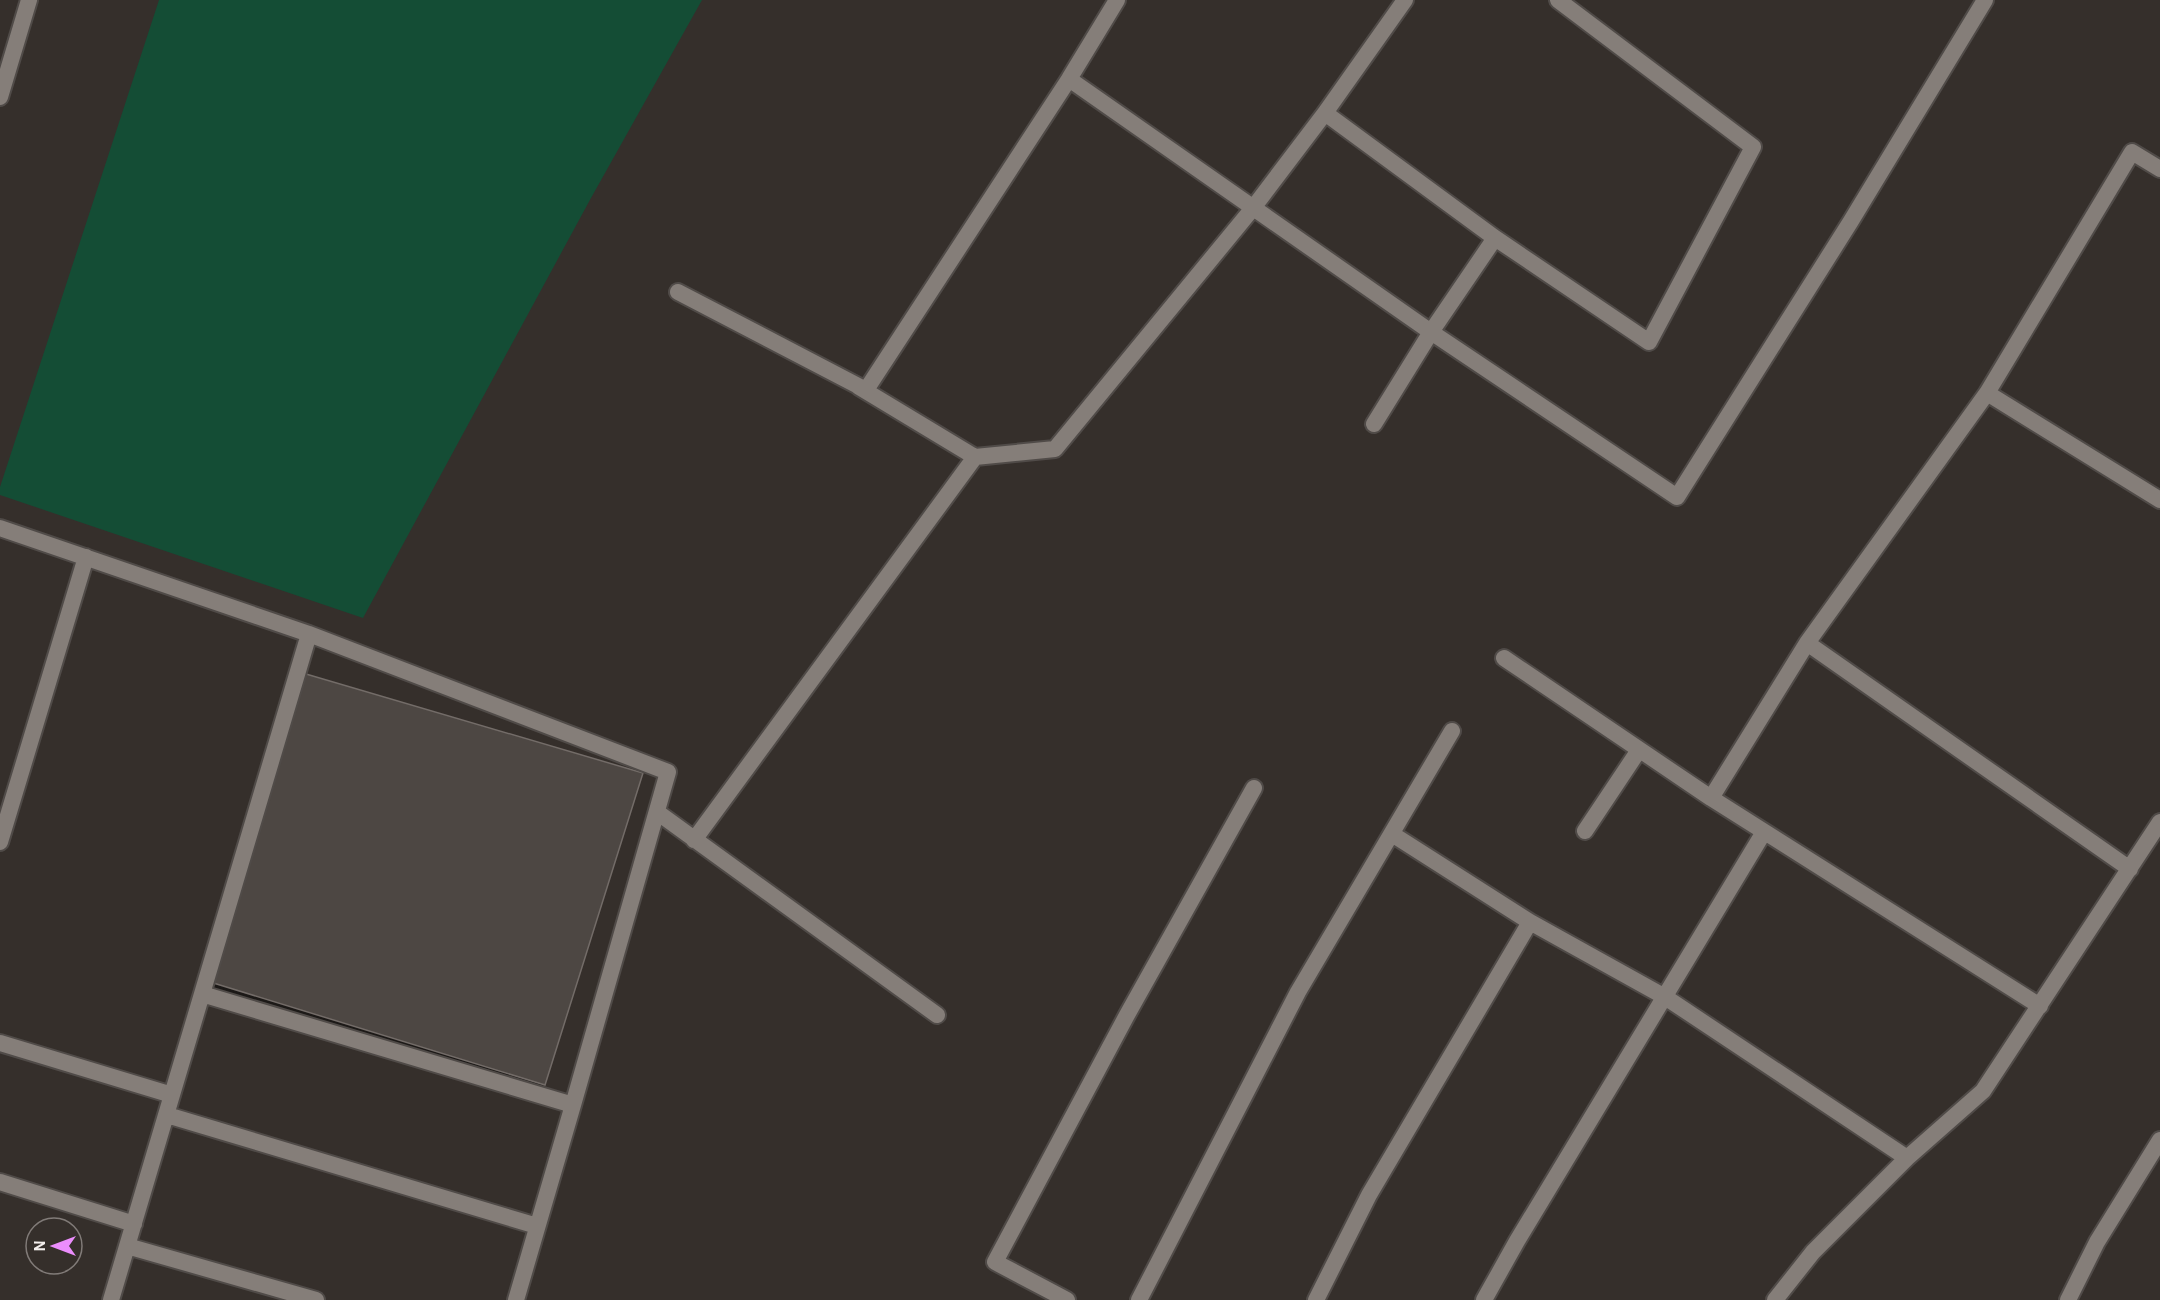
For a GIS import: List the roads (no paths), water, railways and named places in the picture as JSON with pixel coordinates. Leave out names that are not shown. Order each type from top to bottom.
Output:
[{"type":"street","points":[[0,97],[29,0]]},
{"type":"street","points":[[859,387],[866,390],[1069,80],[1117,0]]},
{"type":"street","points":[[678,292],[859,387],[975,457],[1055,449],[1253,208],[1325,113],[1405,0]]},
{"type":"street","points":[[1325,113],[1495,238],[1649,342],[1753,147],[1558,0]]},
{"type":"street","points":[[1069,80],[1431,332],[1677,496],[1851,221],[1985,0]]},
{"type":"street","points":[[1711,798],[1807,643],[1987,393],[2132,152],[2160,169]]},
{"type":"street","points":[[1374,424],[1431,332],[1495,238]]},
{"type":"street","points":[[1987,393],[2160,500]]},
{"type":"street","points":[[694,840],[975,457]]},
{"type":"street","points":[[0,528],[309,634],[668,772],[516,1300]]},
{"type":"street","points":[[0,842],[86,556]]},
{"type":"street","points":[[111,1300],[309,634]]},
{"type":"street","points":[[1807,643],[2130,869]]},
{"type":"street","points":[[1504,658],[1711,798],[2040,1006]]},
{"type":"street","points":[[1139,1300],[1299,992],[1452,731]]},
{"type":"street","points":[[1585,831],[1639,750]]},
{"type":"street","points":[[1067,1300],[995,1262],[1127,1015],[1254,788]]},
{"type":"street","points":[[657,812],[937,1015]]},
{"type":"street","points":[[1775,1300],[1813,1252],[1907,1158],[1983,1091],[2160,822]]},
{"type":"street","points":[[1484,1300],[1517,1241],[1764,832]]},
{"type":"street","points":[[1392,834],[1530,922],[1665,998],[1907,1158]]},
{"type":"street","points":[[1316,1300],[1369,1195],[1530,922]]},
{"type":"street","points":[[202,994],[573,1105]]},
{"type":"street","points":[[0,1043],[172,1095]]},
{"type":"street","points":[[167,1115],[537,1226]]},
{"type":"street","points":[[2068,1300],[2097,1242],[2160,1140]]},
{"type":"street","points":[[0,1182],[135,1224]]},
{"type":"street","points":[[127,1246],[316,1300]]}]
